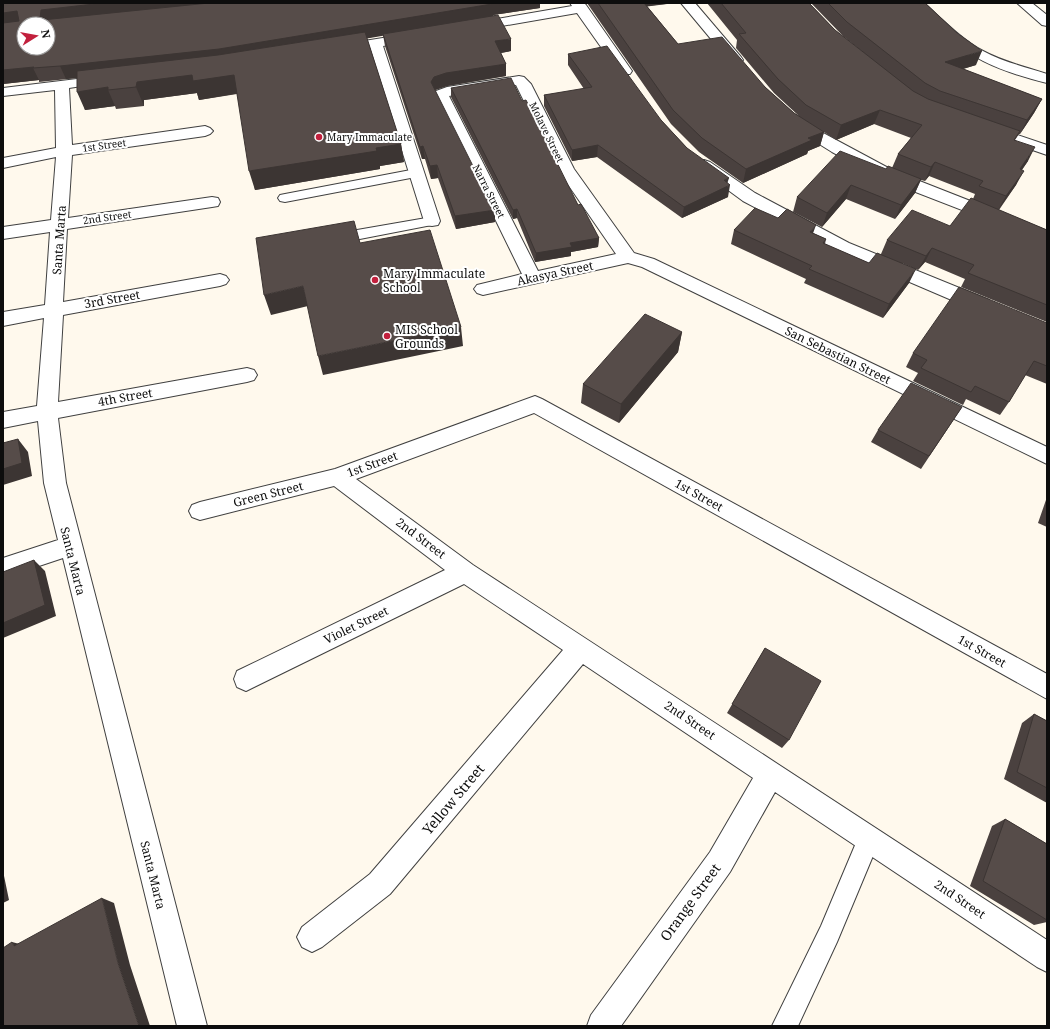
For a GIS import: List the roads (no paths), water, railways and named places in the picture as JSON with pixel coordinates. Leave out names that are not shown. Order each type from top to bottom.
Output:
[{"type":"street","points":[[688,3],[748,74]]},
{"type":"street","points":[[916,3],[977,54],[990,60],[1047,79]]},
{"type":"street","points":[[1024,3],[1047,22]]},
{"type":"street","points":[[459,29],[579,6],[634,84]]},
{"type":"street","points":[[322,52],[429,34]]},
{"type":"street","points":[[375,43],[432,221]]},
{"type":"street","name":"Molave Street","points":[[445,104],[441,94],[447,91],[519,80],[524,84],[566,170],[628,257]]},
{"type":"street","points":[[3,92],[93,81]]},
{"type":"street","name":"Santa Marta","points":[[62,84],[64,151],[47,411],[54,483],[192,1026]]},
{"type":"street","name":"Narra Street","points":[[445,104],[533,278]]},
{"type":"street","points":[[785,113],[796,123],[838,149],[888,175],[1047,237]]},
{"type":"street","points":[[973,125],[1047,150]]},
{"type":"street","name":"1st Street","points":[[3,163],[64,151],[205,131]]},
{"type":"street","points":[[692,156],[749,197],[843,247],[996,311]]},
{"type":"street","name":"2nd Street","points":[[3,233],[212,202]]},
{"type":"street","name":"Akasya Street","points":[[483,289],[628,257]]},
{"type":"street","name":"San Sebastian Street","points":[[628,257],[648,263],[1047,456]]},
{"type":"street","name":"3rd Street","points":[[3,319],[54,308],[220,280]]},
{"type":"street","name":"4th Street","points":[[3,420],[247,376]]},
{"type":"street","name":"1st Street","points":[[337,477],[535,404],[1047,687]]},
{"type":"street","name":"2nd Street","points":[[337,477],[466,572],[1047,957]]},
{"type":"street","name":"Green Street","points":[[200,512],[337,477]]},
{"type":"street","points":[[3,568],[69,546]]},
{"type":"street","name":"Violet Street","points":[[246,679],[466,572]]},
{"type":"street","name":"Yellow Street","points":[[312,937],[380,884],[581,648]]},
{"type":"street","name":"Orange Street","points":[[602,1026],[720,862],[770,774]]},
{"type":"lane","points":[[284,198],[416,173]]},
{"type":"lane","points":[[317,242],[432,221]]},
{"type":"lane","points":[[785,1026],[829,934],[869,839]]},
{"type":"place","name":"Mary Immaculate","points":[[319,137]]},
{"type":"place","name":"Mary Immaculate School","points":[[375,280]]},
{"type":"place","name":"MIS School Grounds","points":[[387,336]]}]
